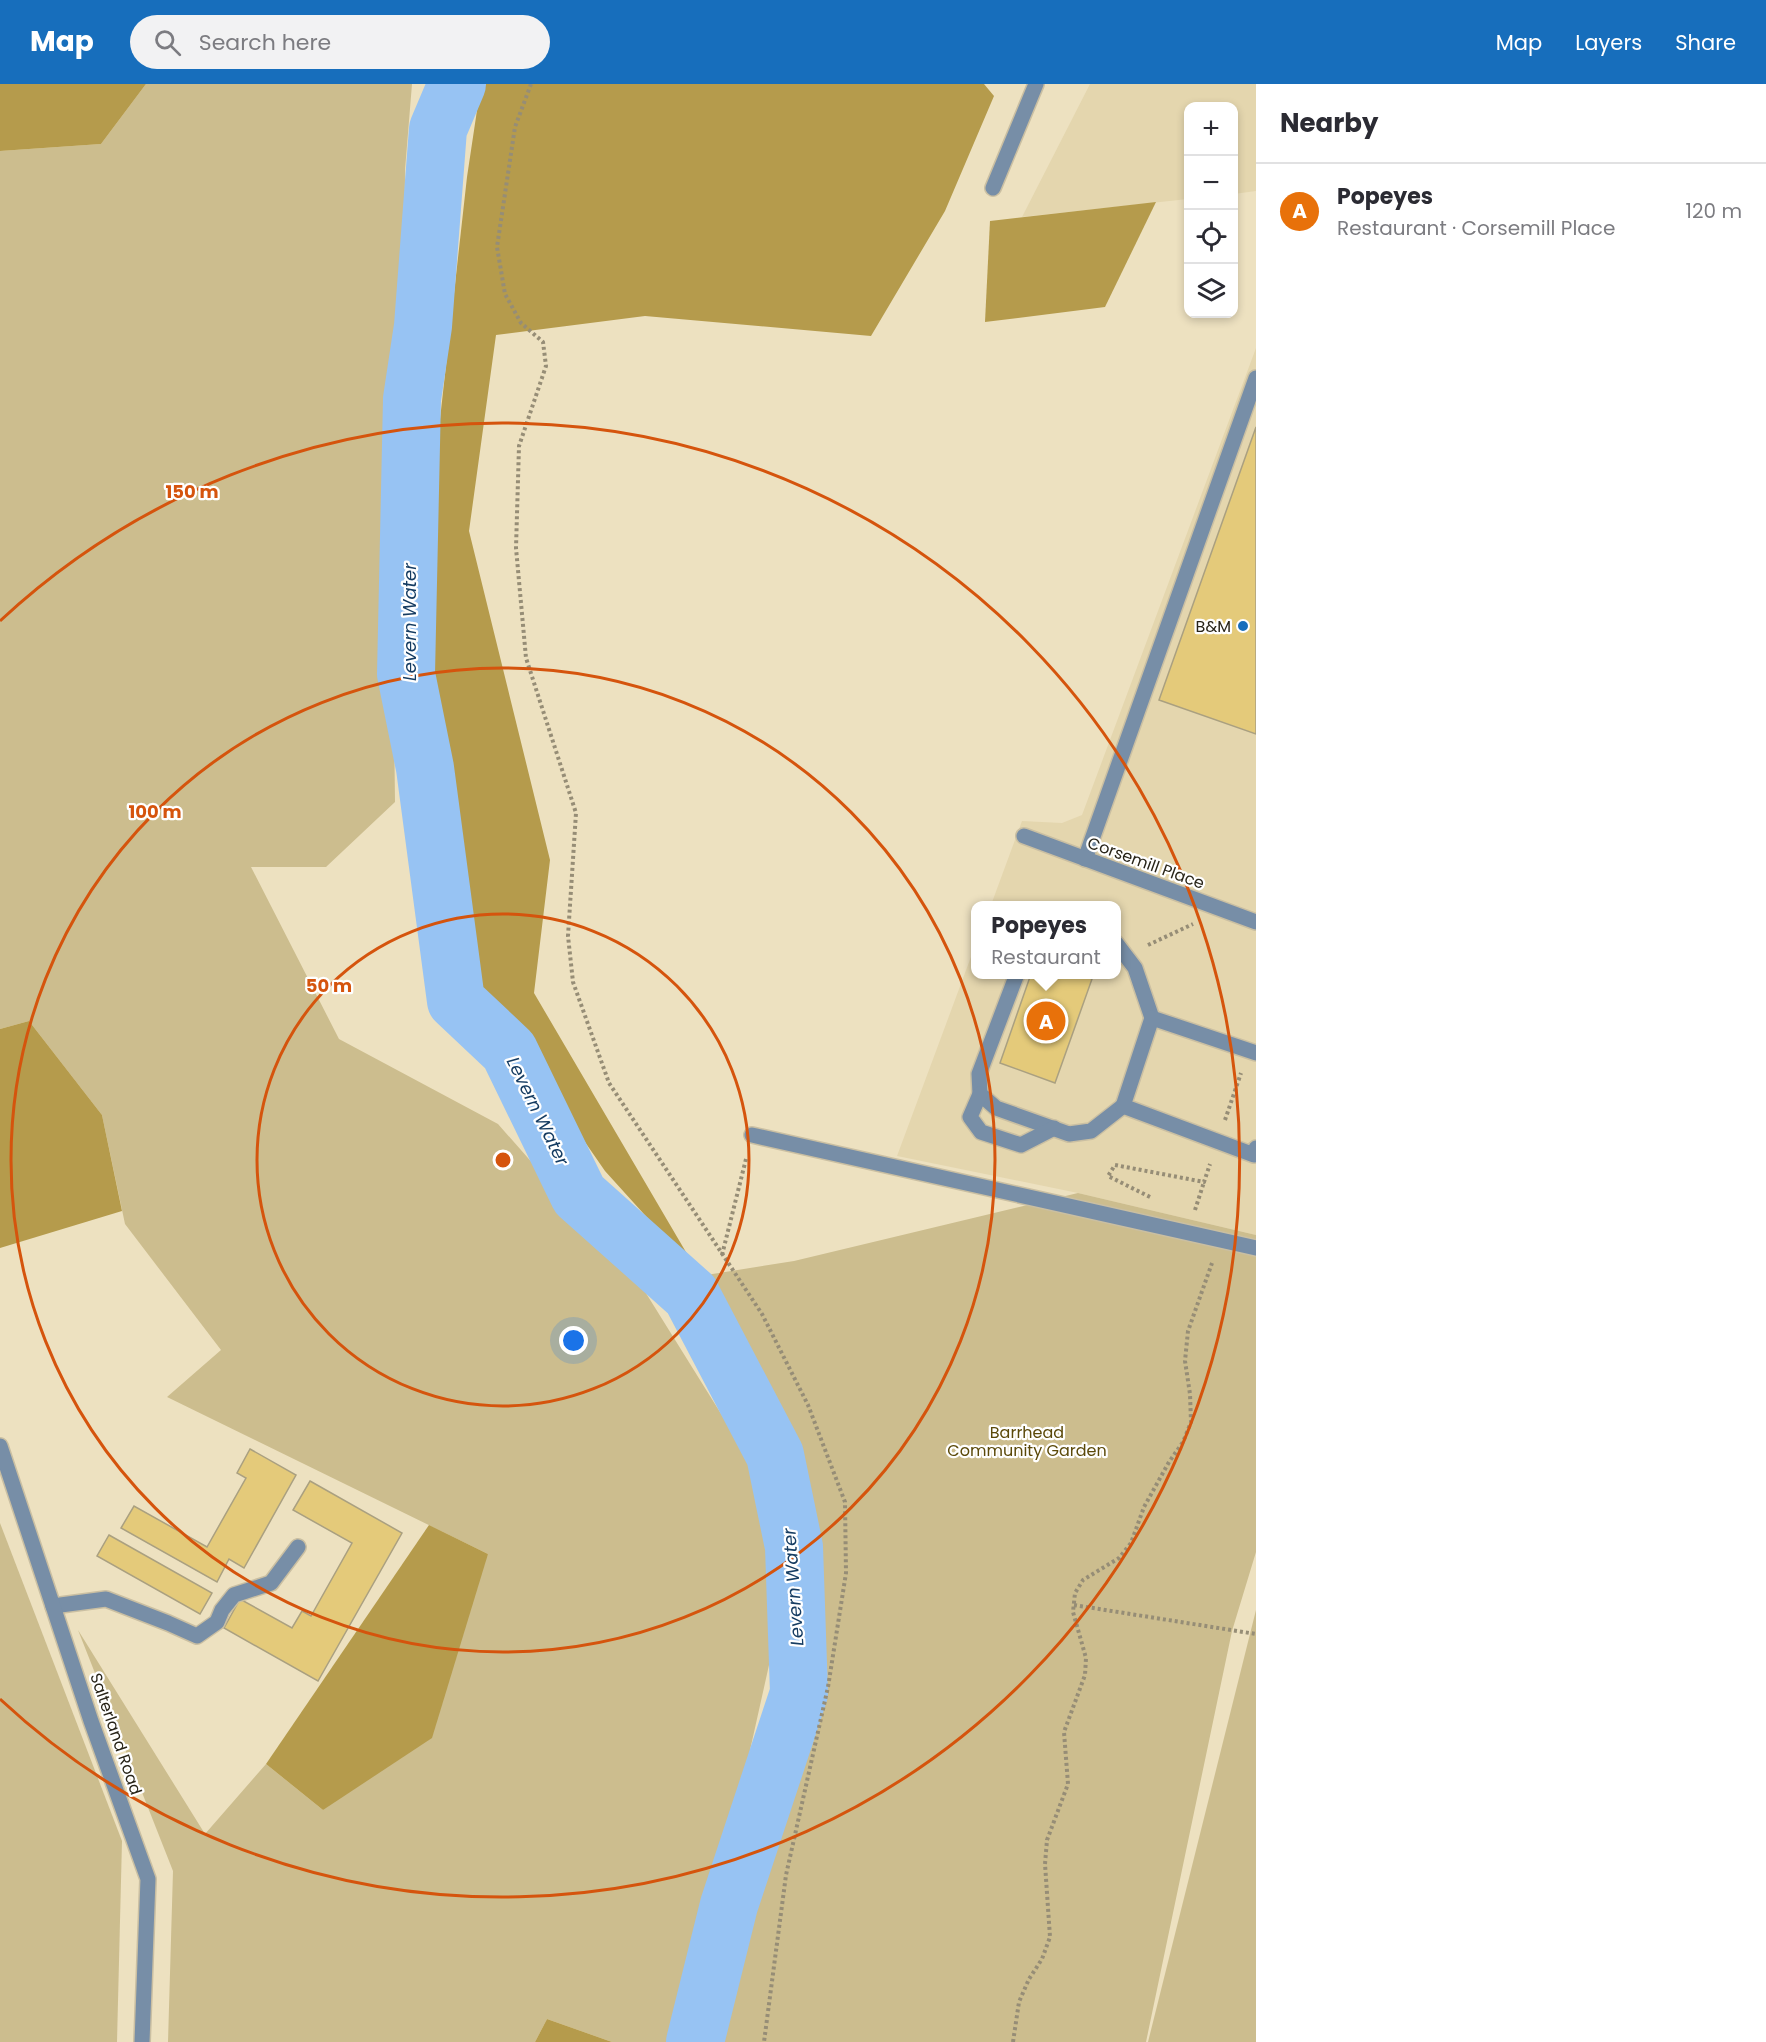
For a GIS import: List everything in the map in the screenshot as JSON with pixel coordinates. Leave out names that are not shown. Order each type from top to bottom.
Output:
[{"type":"street","points":[[993,188],[1036,84]]},
{"type":"street","points":[[1085,859],[1256,378]]},
{"type":"street","name":"Corsemill Place","points":[[1024,836],[1256,922]]},
{"type":"street","points":[[980,1094],[996,1108],[1069,1134],[1091,1131],[1123,1106],[1152,1018],[1135,968],[1121,950]]},
{"type":"street","points":[[1015,979],[979,1074],[980,1094],[970,1117],[981,1132],[1021,1145],[1054,1128]]},
{"type":"street","points":[[1152,1018],[1256,1053]]},
{"type":"street","points":[[1123,1106],[1255,1153]]},
{"type":"street","points":[[752,1135],[1256,1248]]},
{"type":"street","name":"Salterland Road","points":[[0,1446],[148,1879],[142,2042]]},
{"type":"street","points":[[53,1606],[106,1599],[196,1636],[217,1622],[222,1610],[234,1595],[271,1583],[298,1547]]},
{"type":"path","points":[[531,84],[515,127],[496,247],[505,294],[521,323],[543,342],[546,366],[519,446],[516,548],[526,658],[576,813],[568,936],[573,982],[609,1083],[762,1314],[808,1405],[845,1502],[846,1573],[828,1687],[786,1875],[764,2042]]},
{"type":"path","points":[[1121,950],[1200,921]]},
{"type":"path","points":[[722,1255],[752,1135]]},
{"type":"path","points":[[1193,1219],[1204,1182]]},
{"type":"path","points":[[1013,2042],[1019,2002],[1029,1979],[1042,1959],[1050,1937],[1045,1864],[1047,1840],[1068,1784],[1064,1732],[1085,1675],[1086,1658],[1073,1612],[1075,1593],[1083,1580],[1119,1558],[1131,1543],[1144,1507],[1187,1432],[1191,1422],[1185,1361],[1188,1331],[1221,1239]]},
{"type":"path","points":[[1074,1605],[1256,1634]]},
{"type":"shaded area","points":[[0,84],[146,84],[101,144],[0,151]]},
{"type":"shaded area","points":[[486,84],[984,84],[994,96],[945,211],[871,336],[645,316],[496,335],[469,531],[550,860],[534,993],[700,1276],[605,1171],[482,993],[431,695],[432,491],[467,177],[479,97]]},
{"type":"shaded area","points":[[1090,84],[1256,84],[1256,191],[1238,193],[1238,102],[1184,102],[1184,199],[1022,217]]},
{"type":"shaded area","points":[[1156,202],[1105,307],[985,322],[990,221]]},
{"type":"shaded area","points":[[1256,348],[1256,1235],[1078,1193],[897,1156],[971,957],[971,979],[1121,979],[1121,901],[992,901],[1022,821],[1062,823],[1082,815]]},
{"type":"shaded area","points":[[29,1021],[102,1115],[122,1211],[0,1248],[0,1029]]},
{"type":"shaded area","points":[[429,1525],[488,1554],[432,1738],[323,1810],[266,1764]]},
{"type":"shaded area","points":[[547,2019],[612,2042],[535,2042]]},
{"type":"green space","points":[[146,84],[412,84],[405,170],[404,354],[391,480],[395,802],[326,867],[251,867],[339,1039],[498,1124],[644,1290],[733,1433],[767,1502],[771,1656],[685,2042],[612,2042],[547,2019],[535,2042],[168,2042],[173,1871],[78,1630],[205,1834],[266,1764],[323,1810],[488,1554],[167,1397],[221,1350],[125,1224],[102,1115],[29,1021],[0,1029],[0,151],[101,144]]},
{"type":"green space","name":"Barrhead Community Garden","points":[[1078,1193],[1256,1235],[1256,1552],[1232,1631],[1146,2042],[722,2042],[817,1606],[796,1443],[700,1276],[794,1261]]},
{"type":"green space","points":[[0,1523],[122,1841],[117,2042],[0,2042]]},
{"type":"green space","points":[[1256,1610],[1256,2042],[1148,2042]]},
{"type":"building","points":[[1256,427],[1256,734],[1159,700]]},
{"type":"building","points":[[1029,979],[1092,979],[1055,1083],[1000,1063]]},
{"type":"building","points":[[250,1449],[296,1475],[244,1568],[229,1559],[217,1582],[121,1528],[134,1506],[207,1547],[246,1478],[237,1473]]},
{"type":"building","points":[[310,1481],[402,1533],[318,1681],[224,1628],[240,1599],[292,1628],[302,1611],[311,1616],[352,1543],[293,1510]]},
{"type":"building","points":[[109,1535],[212,1593],[200,1614],[97,1556]]},
{"type":"waterway","name":"Levern Water","points":[[457,84],[438,129],[423,326],[412,399],[406,674],[425,768],[456,1001],[509,1051],[579,1195],[691,1295],[775,1455],[794,1547],[799,1693],[729,1905],[695,2042]]},
{"type":"place","name":"B&M","points":[[1243,626]]},
{"type":"place","name":"Popeyes","points":[[1046,1021]]}]
